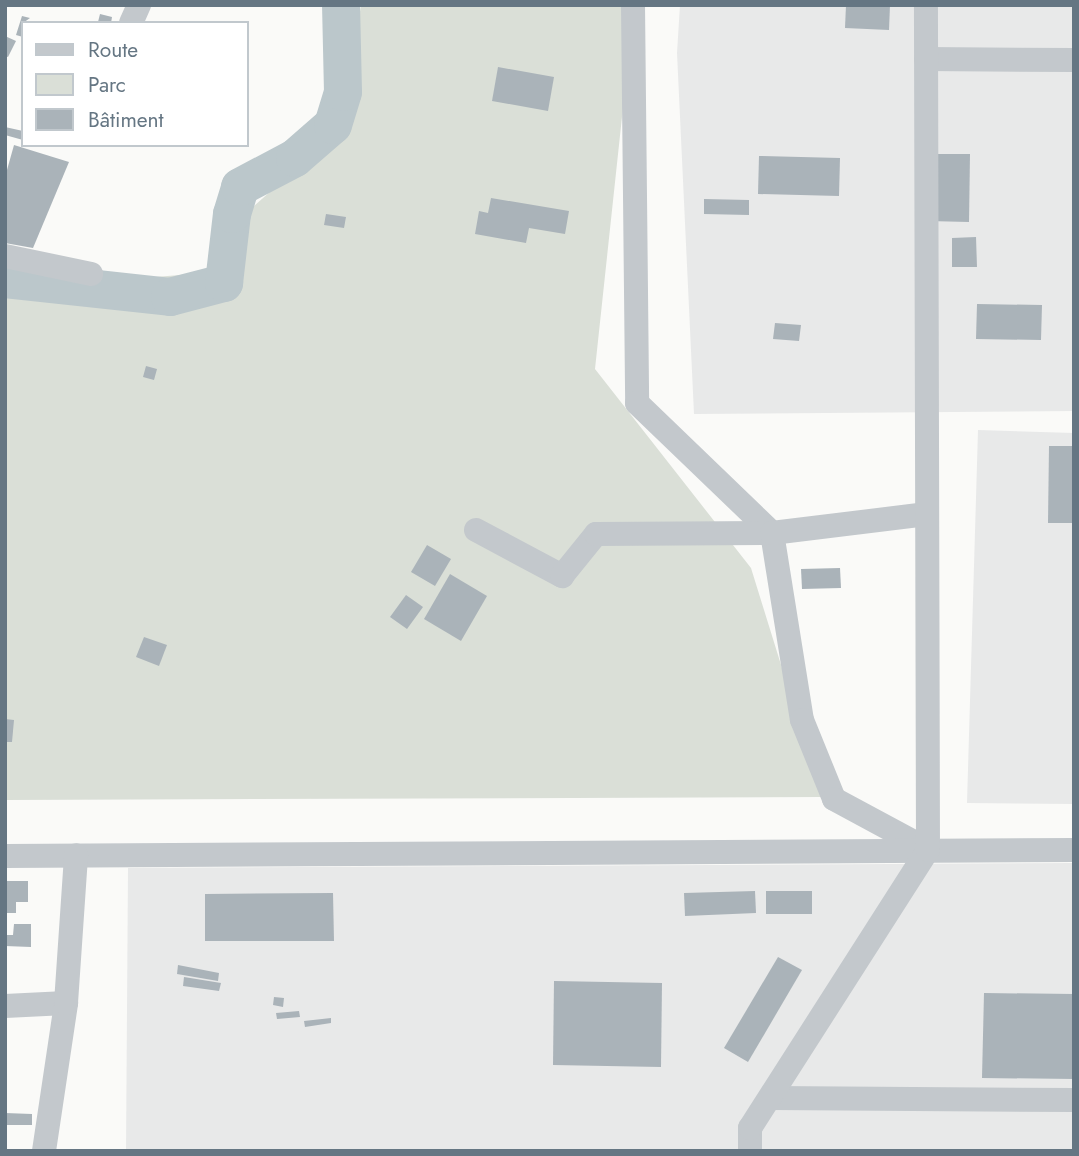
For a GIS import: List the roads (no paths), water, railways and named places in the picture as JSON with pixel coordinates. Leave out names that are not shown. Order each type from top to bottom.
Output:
[{"type":"street","points":[[132,21],[139,5]]},
{"type":"street","points":[[633,5],[636,403],[772,533],[802,720],[834,799],[928,850]]},
{"type":"street","points":[[750,1151],[750,1128],[772,1098],[928,850],[926,5]]},
{"type":"street","points":[[926,59],[1074,60]]},
{"type":"street","points":[[5,256],[91,274]]},
{"type":"street","points":[[477,530],[562,576],[596,534],[772,533],[927,514]]},
{"type":"street","points":[[5,856],[1074,849]]},
{"type":"street","points":[[44,1151],[66,1003],[76,855]]},
{"type":"street","points":[[5,1006],[66,1003]]},
{"type":"street","points":[[772,1098],[1074,1100]]},
{"type":"waterway","points":[[5,279],[170,297],[224,283],[232,214],[240,187],[295,158],[333,125],[343,92],[341,5]]}]
